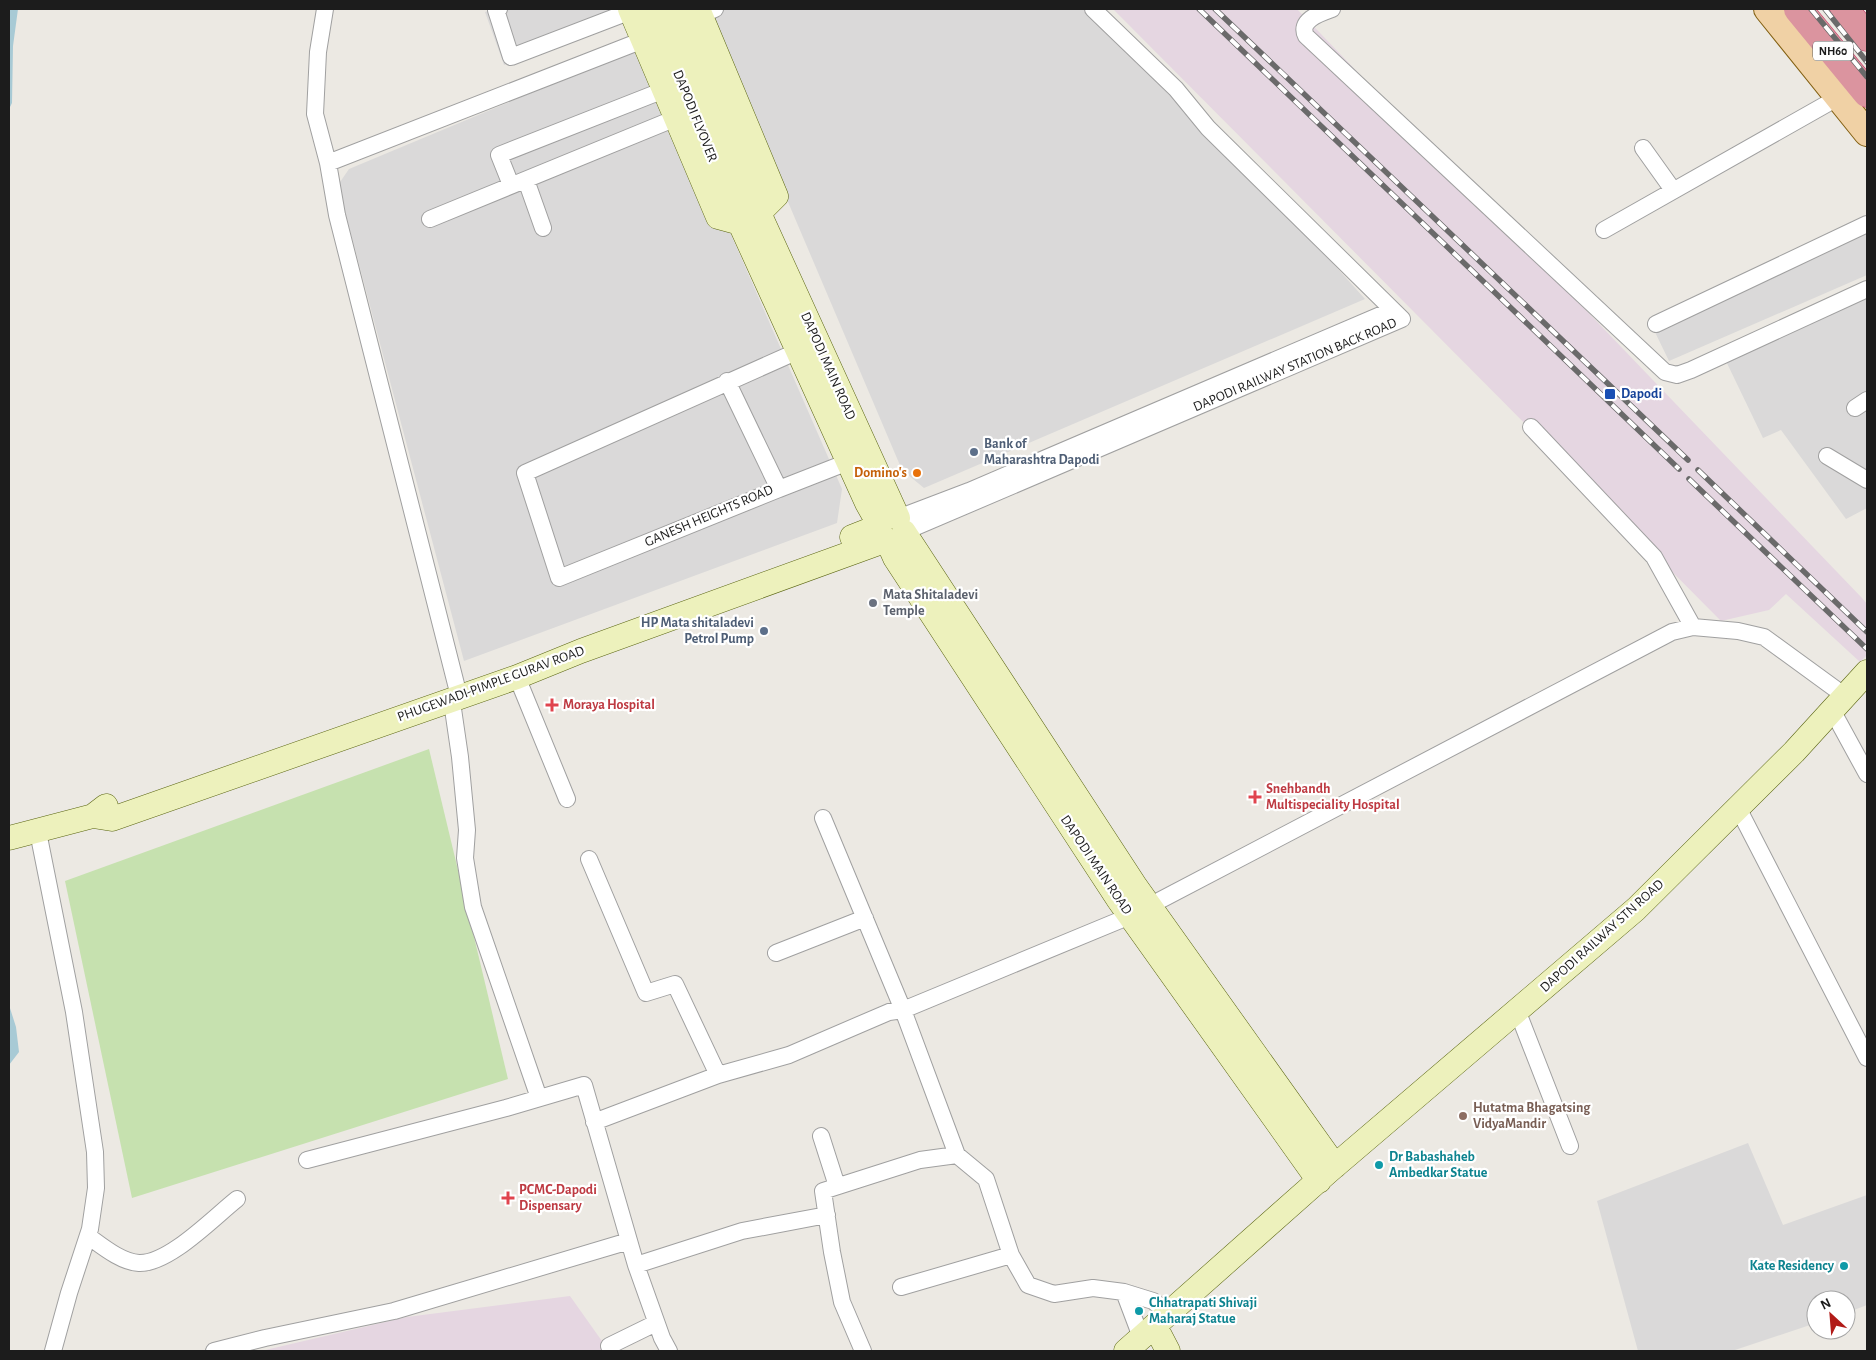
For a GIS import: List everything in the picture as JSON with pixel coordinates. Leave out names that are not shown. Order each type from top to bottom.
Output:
[{"type":"highway","name":"NH60","points":[[1798,9],[1867,93]]},
{"type":"highway","name":"NH60","points":[[1844,9],[1867,37]]},
{"type":"main road","name":"DAPODI FLYOVER","points":[[675,9],[749,218]]},
{"type":"main road","points":[[1767,9],[1867,133]]},
{"type":"main road","points":[[627,11],[643,40],[718,217],[749,218],[776,196],[705,11]]},
{"type":"main road","name":"DAPODI FLYOVER","points":[[627,11],[749,218]]},
{"type":"main road","name":"DAPODI MAIN ROAD","points":[[749,218],[798,351],[848,462],[867,503],[892,529]]},
{"type":"main road","name":"DAPODI MAIN ROAD","points":[[749,218],[892,529],[895,558],[1139,911],[1327,1174]]},
{"type":"main road","name":"PHUGEWADI-PIMPLE GURAV ROAD","points":[[23,835],[93,816],[107,806],[457,689],[892,529]]},
{"type":"main road","name":"PHUGEWADI-PIMPLE GURAV ROAD","points":[[457,689],[517,677],[722,593]]},
{"type":"main road","name":"DAPODI RAILWAY STN ROAD","points":[[1148,1332],[1327,1174],[1636,909],[1794,752],[1867,672]]},
{"type":"main road","points":[[1148,1332],[1168,1351]]},
{"type":"street","points":[[325,9],[318,52],[315,114],[328,162],[337,215],[457,689],[453,709],[467,830],[465,858],[473,907],[539,1098]]},
{"type":"street","points":[[499,9],[496,10],[511,56],[627,11]]},
{"type":"street","name":"DAPODI RAILWAY STATION BACK ROAD","points":[[892,529],[1402,320],[1208,128],[1176,89],[1093,9]]},
{"type":"street","points":[[1332,9],[1310,19],[1305,26],[1304,32],[1306,36],[1665,372],[1677,375],[1691,370],[1867,289]]},
{"type":"street","points":[[328,162],[643,40]]},
{"type":"street","points":[[543,228],[519,182],[499,154],[664,90]]},
{"type":"street","points":[[1604,230],[1839,97]]},
{"type":"street","points":[[430,219],[676,118]]},
{"type":"street","points":[[1643,148],[1672,190]]},
{"type":"street","points":[[1656,324],[1867,224]]},
{"type":"street","points":[[728,381],[798,351]]},
{"type":"street","name":"GANESH HEIGHTS ROAD","points":[[728,381],[779,488],[559,578],[524,473],[728,381]]},
{"type":"street","points":[[1531,427],[1654,556],[1693,627]]},
{"type":"street","points":[[1827,456],[1867,480]]},
{"type":"street","points":[[779,488],[848,462]]},
{"type":"street","points":[[594,1122],[718,1075],[789,1055],[889,1012],[903,1010],[1139,911],[1672,632],[1693,627],[1738,631],[1764,638],[1839,703],[1867,774]]},
{"type":"street","points":[[517,677],[567,799]]},
{"type":"street","points":[[1738,808],[1867,1058]]},
{"type":"street","points":[[824,818],[903,1010],[957,1156],[986,1179],[1011,1255],[1028,1285],[1054,1294],[1093,1288],[1124,1292],[1152,1301],[1148,1332]]},
{"type":"street","points":[[23,835],[74,1012],[94,1152],[96,1188],[88,1236],[69,1293],[53,1351]]},
{"type":"street","points":[[589,859],[646,993],[674,984],[718,1075]]},
{"type":"street","points":[[776,953],[865,918]]},
{"type":"street","points":[[1518,1010],[1570,1146]]},
{"type":"street","points":[[308,1160],[584,1085],[636,1265],[656,1323],[669,1351]]},
{"type":"street","points":[[821,1136],[837,1186]]},
{"type":"street","points":[[863,1351],[842,1302],[824,1191],[920,1160],[957,1156]]},
{"type":"street","points":[[88,1236],[124,1258],[138,1263],[154,1262],[194,1235],[237,1200]]},
{"type":"street","points":[[636,1265],[742,1231],[827,1215]]},
{"type":"street","points":[[214,1351],[265,1338],[394,1311],[629,1241]]},
{"type":"street","points":[[901,1287],[1011,1255]]},
{"type":"street","points":[[1124,1292],[1148,1332]]},
{"type":"street","points":[[609,1346],[656,1323]]},
{"type":"shaded area","points":[[493,9],[615,9],[619,20],[504,65],[485,12]]},
{"type":"shaded area","points":[[706,9],[1088,9],[1176,89],[1365,299],[924,488],[902,470]]},
{"type":"shaded area","points":[[1113,9],[1297,9],[1862,598],[1867,604],[1867,655],[1860,662],[1786,594],[1769,610],[1721,621]]},
{"type":"shaded area","points":[[648,44],[842,489],[837,523],[464,661],[338,185],[349,169]]},
{"type":"shaded area","points":[[1867,227],[1867,275],[1669,361],[1653,328]]},
{"type":"shaded area","points":[[1867,292],[1867,508],[1846,519],[1781,430],[1763,438],[1724,357]]},
{"type":"shaded area","name":"Kate Residency","points":[[1748,1143],[1783,1225],[1867,1195],[1867,1305],[1856,1309],[1856,1290],[1806,1290],[1806,1326],[1732,1351],[1638,1351],[1597,1201]]},
{"type":"shaded area","points":[[570,1296],[609,1351],[261,1351],[407,1317]]},
{"type":"green space","points":[[429,749],[508,1079],[132,1198],[65,881]]},
{"type":"water","points":[[9,9],[18,9],[13,46],[12,103],[9,109]]},
{"type":"water","points":[[9,1005],[16,1027],[19,1052],[9,1065]]},
{"type":"railway","points":[[1199,9],[1679,469]]},
{"type":"railway","points":[[1215,9],[1688,460]]},
{"type":"railway","points":[[1811,9],[1867,77]]},
{"type":"railway","points":[[1825,9],[1867,62]]},
{"type":"railway","points":[[1698,470],[1867,632]]},
{"type":"railway","points":[[1689,479],[1867,649]]},
{"type":"place","name":"Dapodi","points":[[1610,394]]},
{"type":"place","name":"Bank of Maharashtra Dapodi","points":[[974,452]]},
{"type":"place","name":"Domino's","points":[[917,473]]},
{"type":"place","name":"Mata Shitaladevi Temple","points":[[873,603]]},
{"type":"place","name":"HP Mata shitaladevi Petrol Pump","points":[[764,631]]},
{"type":"place","name":"Moraya Hospital","points":[[552,705]]},
{"type":"place","name":"Snehbandh Multispeciality Hospital","points":[[1255,797]]},
{"type":"place","name":"Hutatma Bhagatsing VidyaMandir","points":[[1463,1116]]},
{"type":"place","name":"Dr Babashaheb Ambedkar Statue","points":[[1379,1165]]},
{"type":"place","name":"PCMC-Dapodi Dispensary","points":[[508,1198]]},
{"type":"place","name":"Kate Residency","points":[[1844,1266]]},
{"type":"place","name":"Chhatrapati Shivaji Maharaj Statue","points":[[1139,1311]]}]
